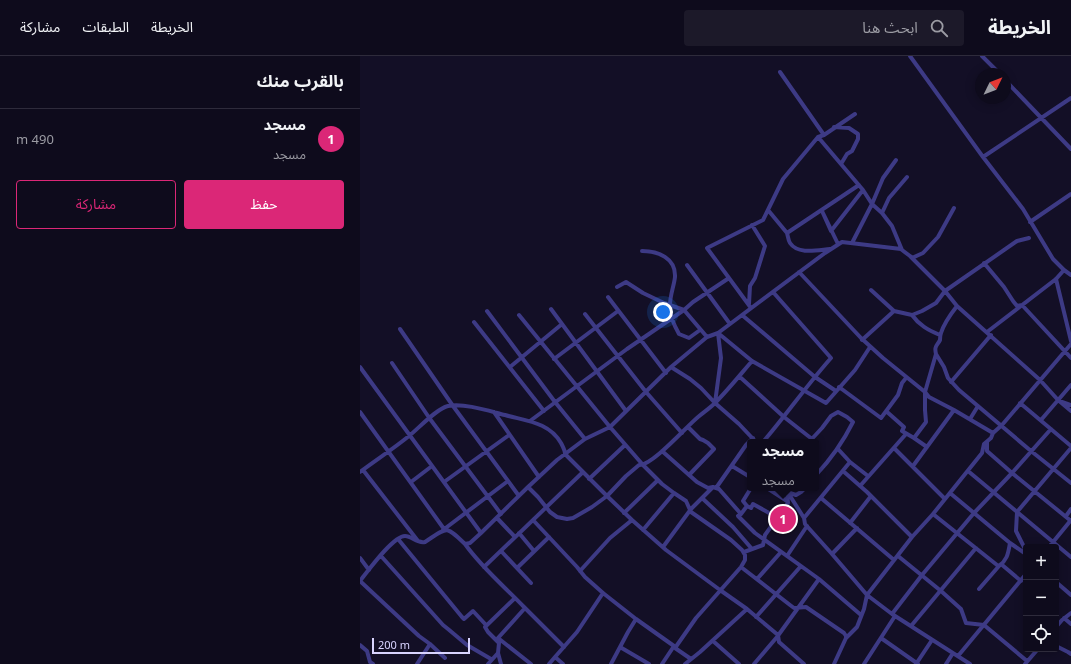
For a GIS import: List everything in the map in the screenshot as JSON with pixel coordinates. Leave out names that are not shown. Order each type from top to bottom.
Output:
[{"type":"street","points":[[910,56],[983,157],[1023,209],[1053,259],[1071,275]]},
{"type":"street","points":[[991,56],[984,58],[994,68]]},
{"type":"street","points":[[780,72],[824,135]]},
{"type":"street","points":[[1011,86],[1071,149]]},
{"type":"street","points":[[983,157],[1071,98]]},
{"type":"street","points":[[750,306],[707,248],[763,220],[783,178],[818,137],[824,135],[855,114]]},
{"type":"street","points":[[834,128],[849,128],[858,134],[858,139],[852,151],[841,164]]},
{"type":"street","points":[[818,137],[859,185],[872,204],[882,213],[892,226],[901,249]]},
{"type":"street","points":[[852,243],[884,178],[896,160]]},
{"type":"street","points":[[882,213],[889,198],[907,176]]},
{"type":"street","points":[[787,233],[859,185]]},
{"type":"street","points":[[822,211],[831,230],[863,190]]},
{"type":"street","points":[[1030,222],[1071,194]]},
{"type":"street","points":[[912,258],[923,253],[938,237],[954,208]]},
{"type":"street","points":[[768,210],[787,233],[790,243],[798,250],[830,249]]},
{"type":"street","points":[[822,211],[838,244]]},
{"type":"street","points":[[750,306],[750,286],[756,278],[765,246],[752,225]]},
{"type":"street","points":[[871,290],[894,311],[912,315],[922,311],[936,302],[945,290],[1016,241],[1029,238]]},
{"type":"street","points":[[465,544],[470,543],[481,533],[557,460],[584,439],[610,427],[671,367],[707,337],[718,333],[742,315],[750,306],[773,292],[830,249],[842,242],[901,249],[945,290],[957,306],[1040,380],[1058,400],[1071,411]]},
{"type":"street","points":[[642,251],[657,253],[665,256],[674,268],[675,275],[670,305],[672,322],[679,334],[689,338],[700,330]]},
{"type":"street","points":[[984,263],[1004,287],[1017,306],[1022,305]]},
{"type":"street","points":[[687,265],[730,324]]},
{"type":"street","points":[[951,382],[989,334],[1022,305],[1056,279],[1064,270]]},
{"type":"street","points":[[799,272],[862,340],[906,378],[926,392],[929,397],[993,433]]},
{"type":"street","points":[[530,421],[640,340],[672,319],[692,302],[729,278]]},
{"type":"street","points":[[834,664],[846,638],[856,627],[867,595],[912,537],[933,514],[982,453],[984,444],[991,438],[993,433],[1002,425],[1065,352],[1071,342],[1056,279]]},
{"type":"street","points":[[617,287],[626,282],[643,293],[684,310],[707,337]]},
{"type":"street","points":[[766,439],[831,358],[773,292]]},
{"type":"street","points":[[608,297],[666,373]]},
{"type":"street","points":[[1022,305],[1071,358]]},
{"type":"street","points":[[914,438],[927,419],[925,410],[926,392],[936,354],[936,346],[940,339],[940,335],[946,320],[957,306]]},
{"type":"street","points":[[551,309],[626,411]]},
{"type":"street","points":[[554,359],[618,311]]},
{"type":"street","points":[[862,340],[894,311]]},
{"type":"street","points":[[487,312],[584,439]]},
{"type":"street","points":[[585,314],[646,392],[682,433]]},
{"type":"street","points":[[519,315],[576,386],[643,465],[658,480],[686,501],[692,512],[731,540],[744,552],[745,560],[741,567],[696,618],[662,664]]},
{"type":"street","points":[[742,315],[815,377],[836,391]]},
{"type":"street","points":[[912,315],[917,322],[926,329],[940,335]]},
{"type":"street","points":[[474,322],[544,411]]},
{"type":"street","points":[[510,367],[562,324]]},
{"type":"street","points":[[400,329],[453,406],[519,496]]},
{"type":"street","points":[[718,333],[752,361],[826,403],[854,370],[870,347]]},
{"type":"street","points":[[715,403],[721,358],[718,333]]},
{"type":"street","points":[[936,354],[951,382],[1031,451],[1071,483]]},
{"type":"street","points":[[528,487],[550,512],[567,519],[573,518],[607,496],[639,465],[643,465],[650,461],[662,451],[715,403],[740,377],[752,361]]},
{"type":"street","points":[[392,363],[430,419],[488,496],[499,516],[534,551]]},
{"type":"street","points":[[360,366],[481,533]]},
{"type":"street","points":[[671,367],[690,379],[753,438]]},
{"type":"street","points":[[740,377],[810,439]]},
{"type":"street","points":[[839,387],[881,418],[898,395],[902,383],[906,378]]},
{"type":"street","points":[[1041,420],[1071,385]]},
{"type":"street","points":[[1058,400],[1071,405]]},
{"type":"street","points":[[1020,403],[1071,447],[1017,512],[1016,531],[1023,546]]},
{"type":"street","points":[[419,542],[362,471],[410,436],[437,412],[447,406],[484,409],[506,416],[530,421],[543,426],[553,433],[559,439],[565,450],[565,454],[643,530],[663,547],[747,609],[778,635],[779,642],[804,664]]},
{"type":"street","points":[[970,419],[978,406]]},
{"type":"street","points":[[913,466],[954,410]]},
{"type":"street","points":[[886,411],[904,427],[902,431],[927,447]]},
{"type":"street","points":[[360,412],[411,482],[443,530],[451,531],[465,544],[484,567],[564,647]]},
{"type":"street","points":[[493,412],[539,477]]},
{"type":"street","points":[[812,439],[831,416],[838,412],[853,422],[838,449],[819,473]]},
{"type":"street","points":[[688,427],[700,439],[714,449],[689,475]]},
{"type":"street","points":[[864,664],[894,615],[922,575],[958,534],[974,513],[1012,473],[1050,429]]},
{"type":"street","points":[[860,486],[906,434]]},
{"type":"street","points":[[444,482],[509,435]]},
{"type":"street","points":[[987,442],[988,451],[1012,473],[1071,521],[1053,542]]},
{"type":"street","points":[[663,547],[690,509],[714,488],[732,466],[747,444]]},
{"type":"street","points":[[589,479],[625,445]]},
{"type":"street","points":[[894,448],[945,499]]},
{"type":"street","points":[[838,449],[850,462],[868,476]]},
{"type":"street","points":[[662,451],[697,482],[708,488],[719,489],[741,514]]},
{"type":"street","points":[[804,518],[850,462]]},
{"type":"street","points":[[411,482],[432,466]]},
{"type":"street","points":[[732,466],[747,475]]},
{"type":"street","points":[[843,471],[871,496],[912,537]]},
{"type":"street","points":[[968,471],[1071,557]]},
{"type":"street","points":[[484,567],[583,472]]},
{"type":"street","points":[[624,513],[658,480]]},
{"type":"street","points":[[445,658],[360,581],[384,550],[398,539],[406,536],[422,543],[425,542],[508,481]]},
{"type":"street","points":[[749,491],[743,501],[747,506],[751,508],[753,504],[778,518]]},
{"type":"street","points":[[772,491],[787,501]]},
{"type":"street","points":[[744,552],[763,545],[765,535],[788,503],[786,491]]},
{"type":"street","points":[[787,491],[804,518],[805,524],[867,595],[894,615],[970,664]]},
{"type":"street","points":[[788,491],[796,495],[802,491]]},
{"type":"street","points":[[643,530],[674,493]]},
{"type":"street","points":[[950,493],[1010,543],[1023,551]]},
{"type":"street","points":[[850,523],[871,496]]},
{"type":"street","points":[[702,498],[733,527],[752,549]]},
{"type":"street","points":[[821,498],[894,560]]},
{"type":"street","points":[[747,506],[738,516],[740,518],[764,539],[819,579],[861,615]]},
{"type":"street","points":[[1066,516],[1071,510]]},
{"type":"street","points":[[933,514],[997,565],[1000,565],[1021,581]]},
{"type":"street","points":[[533,520],[585,577],[636,620],[695,664]]},
{"type":"street","points":[[580,571],[610,538],[632,520]]},
{"type":"street","points":[[787,556],[807,526]]},
{"type":"street","points":[[832,554],[857,528]]},
{"type":"street","points":[[517,568],[549,537]]},
{"type":"street","points":[[398,539],[464,619],[473,611],[486,625]]},
{"type":"street","points":[[979,589],[1007,559],[1010,543]]},
{"type":"street","points":[[911,626],[976,548]]},
{"type":"street","points":[[501,550],[531,583]]},
{"type":"street","points":[[757,579],[781,552]]},
{"type":"street","points":[[380,556],[443,625],[467,645],[491,659]]},
{"type":"street","points":[[898,556],[961,609],[966,624],[984,626],[1026,663],[1035,652]]},
{"type":"street","points":[[360,558],[369,570]]},
{"type":"street","points":[[756,617],[801,566]]},
{"type":"street","points":[[741,567],[794,608],[806,607],[844,633],[846,638]]},
{"type":"street","points":[[958,656],[1023,578]]},
{"type":"street","points":[[754,664],[778,635],[819,579]]},
{"type":"street","points":[[1059,585],[1071,595]]},
{"type":"street","points":[[549,664],[577,632],[603,593]]},
{"type":"street","points":[[515,598],[484,628],[531,664]]},
{"type":"street","points":[[501,664],[498,653],[498,640],[525,608]]},
{"type":"street","points":[[685,664],[713,641],[747,609]]},
{"type":"street","points":[[1059,624],[1071,613]]},
{"type":"street","points":[[1064,618],[1071,624]]},
{"type":"street","points":[[611,664],[636,620]]},
{"type":"street","points":[[881,638],[917,664],[932,640]]},
{"type":"street","points":[[713,641],[740,664]]},
{"type":"street","points":[[418,664],[430,644]]},
{"type":"street","points":[[360,645],[367,651],[370,662],[373,664]]},
{"type":"street","points":[[620,647],[649,664]]},
{"type":"street","points":[[1059,648],[1071,654]]},
{"type":"street","points":[[488,664],[498,653]]},
{"type":"street","points":[[946,664],[953,653]]},
{"type":"street","points":[[554,657],[563,664]]},
{"type":"place","name":"مسجد","points":[[783,519]]}]
